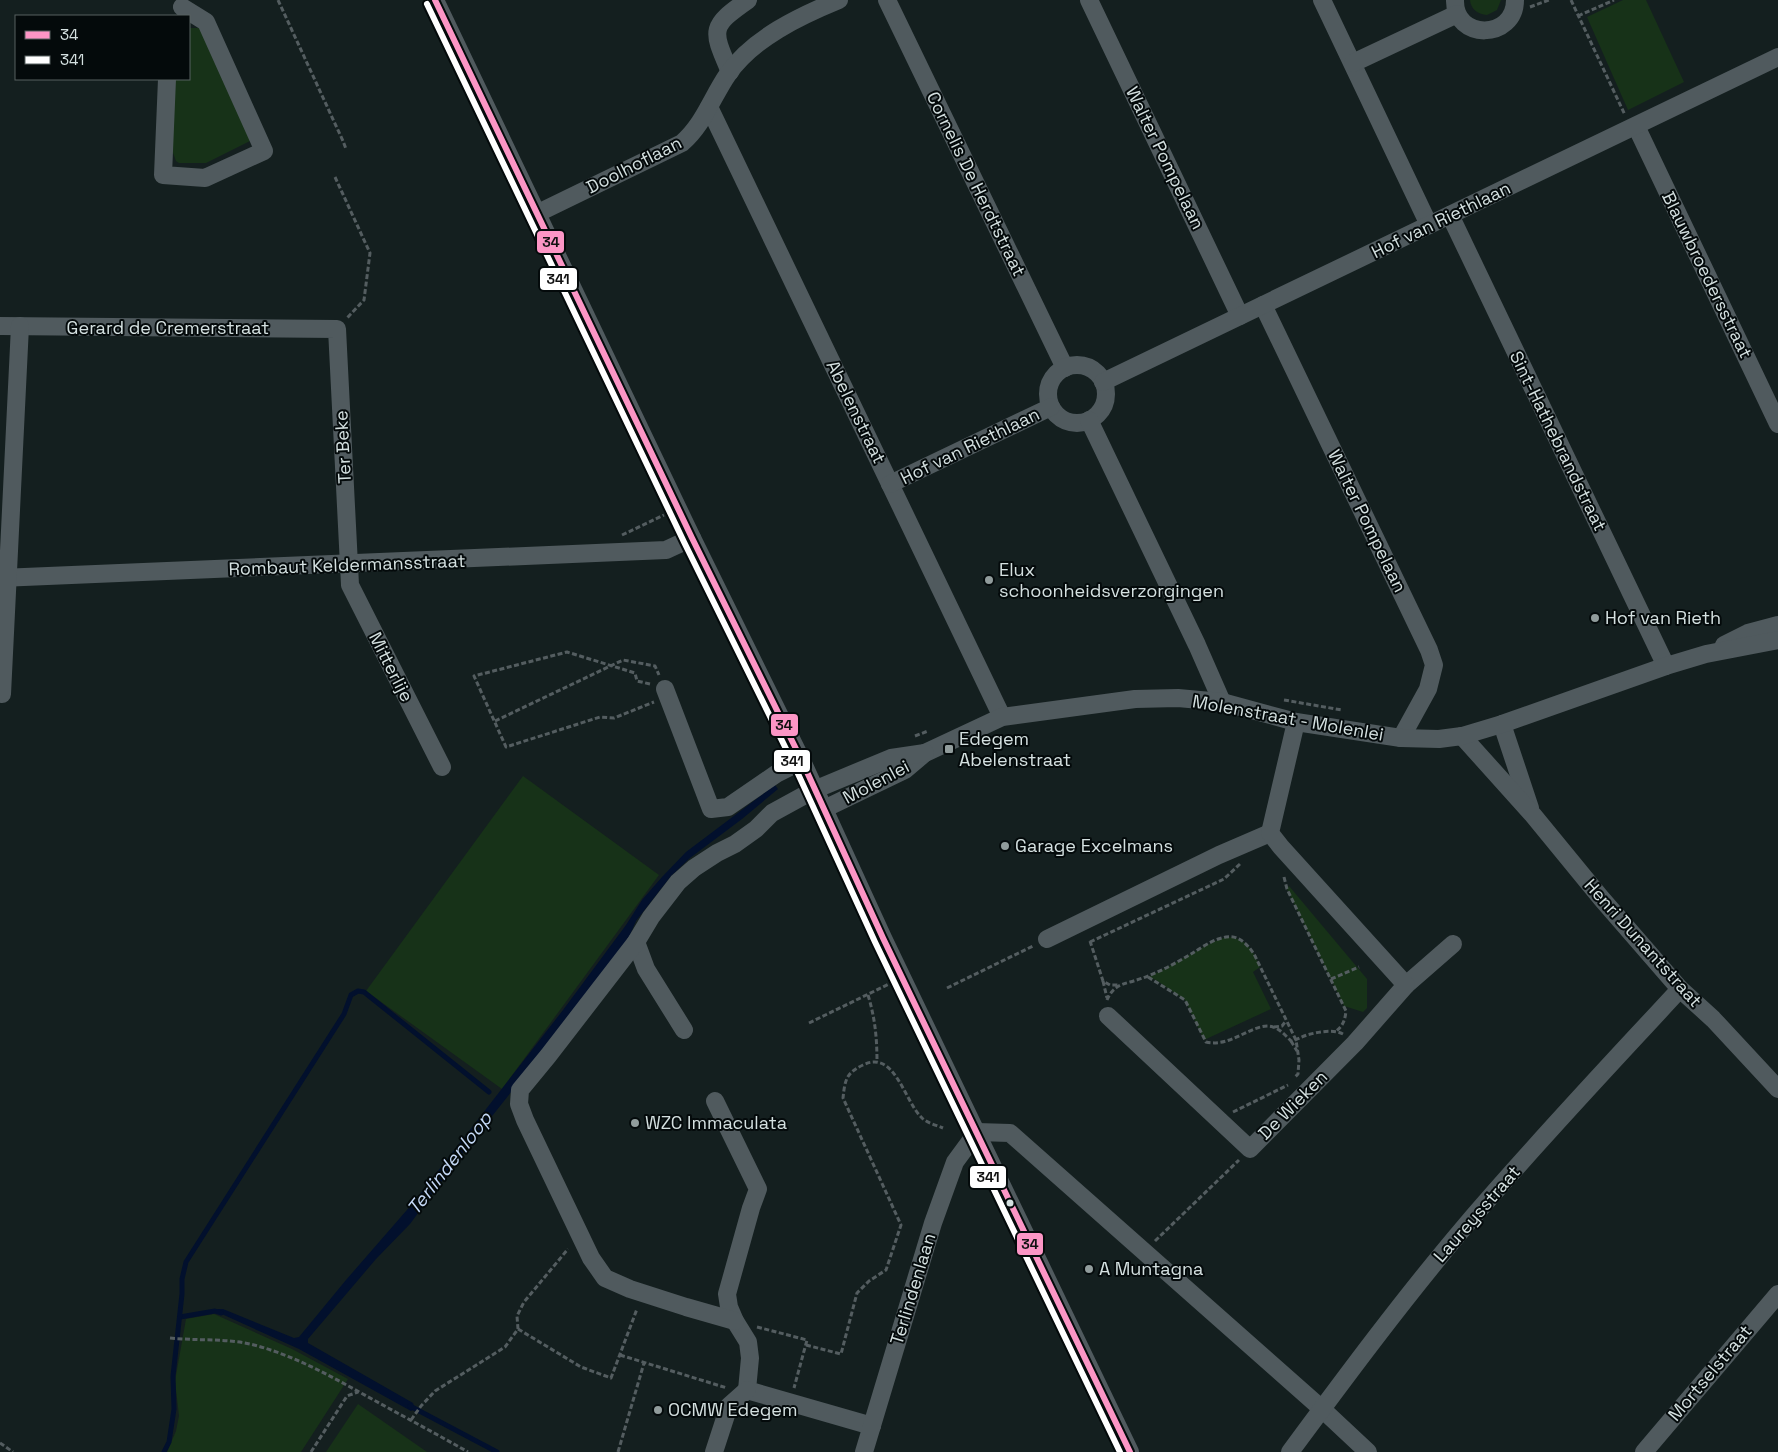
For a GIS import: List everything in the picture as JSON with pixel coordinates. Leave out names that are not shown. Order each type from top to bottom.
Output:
[{"type":"street","points":[[435,0],[692,538],[802,761],[902,976],[1130,1452]]},
{"type":"street","points":[[730,72],[717,41],[717,31],[722,21],[748,0]]},
{"type":"street","name":"Doolhoflaan","points":[[536,214],[682,143],[700,125],[730,72],[746,54],[770,35],[838,0]]},
{"type":"street","name":"Cornelis De Herdtstraat","points":[[888,0],[1065,368]]},
{"type":"street","name":"Walter Pompelaan","points":[[1089,0],[1240,316]]},
{"type":"street","points":[[1322,0],[1429,225]]},
{"type":"street","points":[[1353,63],[1456,7],[1468,27],[1485,31],[1493,30],[1508,20],[1515,0]]},
{"type":"street","points":[[166,80],[163,175],[205,178],[264,150],[206,22],[179,8]]},
{"type":"street","name":"Hof van Riethlaan","points":[[1103,382],[1778,57]]},
{"type":"street","name":"Abelenstraat","points":[[709,107],[1002,717]]},
{"type":"street","name":"Blauwbroedersstraat","points":[[1633,127],[1778,424]]},
{"type":"street","name":"Sint-Hathebrandstraat","points":[[1450,215],[1666,666]]},
{"type":"street","name":"Walter Pompelaan","points":[[1263,305],[1429,650],[1434,665],[1428,688],[1401,738]]},
{"type":"street","name":"Gerard de Cremerstraat","points":[[0,326],[337,329]]},
{"type":"street","points":[[2,694],[3,578],[20,326]]},
{"type":"street","name":"Ter Beke","points":[[337,329],[349,565]]},
{"type":"street","points":[[1065,368],[1073,365],[1091,369],[1098,374],[1103,382],[1106,391],[1105,400],[1097,415],[1089,420],[1222,702]]},
{"type":"street","name":"Hof van Riethlaan","points":[[1065,368],[1055,374],[1049,384],[1048,396],[1051,407],[1057,416],[1067,422],[1078,423],[1089,420]]},
{"type":"street","name":"Hof van Riethlaan","points":[[890,484],[1051,407]]},
{"type":"street","name":"Rombaut Keldermansstraat","points":[[3,578],[349,565],[666,550],[692,538]]},
{"type":"street","name":"Mitterlije","points":[[349,565],[350,585],[442,767]]},
{"type":"street","points":[[1706,654],[1748,633],[1778,625]]},
{"type":"street","points":[[1706,654],[1778,640]]},
{"type":"street","name":"Molenstraat - Molenlei","points":[[925,752],[1002,717],[1135,699],[1178,698],[1222,702],[1296,722],[1401,738],[1439,739],[1462,736],[1502,724],[1666,666],[1706,654]]},
{"type":"street","points":[[667,693],[711,809],[728,807],[776,774],[802,761]]},
{"type":"street","points":[[1270,833],[1296,722]]},
{"type":"street","name":"Henri Dunantstraat","points":[[1502,724],[1533,815]]},
{"type":"street","name":"Henri Dunantstraat","points":[[1462,736],[1533,815],[1601,898],[1680,989],[1713,1019],[1778,1089]]},
{"type":"street","points":[[735,1322],[604,1278],[591,1258],[525,1120],[519,1104],[520,1090],[636,942],[656,910],[678,882],[694,868],[717,852],[735,844],[772,813],[814,790],[891,758],[925,752]]},
{"type":"street","name":"Molenlei","points":[[824,809],[905,770],[925,752]]},
{"type":"street","points":[[1047,939],[1219,855],[1270,833]]},
{"type":"street","points":[[1270,833],[1406,985]]},
{"type":"street","points":[[636,942],[646,969],[684,1030]]},
{"type":"street","name":"De Wieken","points":[[1108,1008],[1216,1118],[1250,1149],[1355,1043],[1406,985],[1454,944]]},
{"type":"street","name":"Laureysstraat","points":[[1290,1452],[1401,1304],[1466,1224],[1680,989]]},
{"type":"street","points":[[714,1452],[729,1406],[746,1392],[750,1358],[748,1342],[735,1322],[727,1294],[758,1189],[715,1101]]},
{"type":"street","points":[[977,1132],[1010,1133],[1322,1409],[1368,1452]]},
{"type":"street","name":"Terlindenlaan","points":[[864,1452],[933,1223],[955,1162],[977,1132]]},
{"type":"street","name":"Mortselstraat","points":[[1644,1452],[1778,1294]]},
{"type":"street","points":[[746,1392],[790,1402],[872,1426]]},
{"type":"path","points":[[278,0],[346,149]]},
{"type":"path","points":[[1571,0],[1633,127]]},
{"type":"path","points":[[1578,16],[1614,0]]},
{"type":"path","points":[[335,177],[370,253],[364,300],[337,329]]},
{"type":"path","points":[[567,652],[635,674],[637,680],[667,693],[614,718],[600,717],[506,747],[474,676],[567,652]]},
{"type":"path","points":[[494,721],[623,660],[655,666],[667,693]]},
{"type":"path","points":[[1282,699],[1348,712]]},
{"type":"path","points":[[913,737],[931,730]]},
{"type":"path","points":[[1090,942],[1224,879],[1240,866],[1245,858]]},
{"type":"path","points":[[1282,871],[1292,900],[1346,1011],[1345,1020],[1336,1031],[1307,1035],[1292,1041]]},
{"type":"path","points":[[1081,922],[1103,981],[1108,1008]]},
{"type":"path","points":[[1103,981],[1110,985],[1119,985],[1148,977],[1214,941],[1226,937],[1235,937],[1248,946],[1254,954],[1296,1040],[1299,1060],[1298,1074],[1287,1086],[1227,1115],[1216,1118]]},
{"type":"path","points":[[947,988],[1047,939]]},
{"type":"path","points":[[1331,979],[1359,967]]},
{"type":"path","points":[[809,1023],[868,995],[902,976]]},
{"type":"path","points":[[1148,977],[1186,1000],[1206,1042],[1215,1044],[1226,1042],[1263,1026],[1282,1026],[1286,1021]]},
{"type":"path","points":[[1108,1008],[1111,991],[1119,985]]},
{"type":"path","points":[[868,995],[874,1014],[877,1036],[877,1062]]},
{"type":"path","points":[[1273,1027],[1292,1041],[1298,1053]]},
{"type":"path","points":[[1336,1031],[1355,1043]]},
{"type":"path","points":[[806,1345],[840,1354],[857,1293],[869,1281],[886,1270],[901,1225],[843,1098],[845,1080],[852,1070],[871,1061],[882,1063],[893,1070],[912,1105],[923,1120],[943,1128]]},
{"type":"path","points":[[1144,1252],[1250,1149]]},
{"type":"path","points":[[412,1420],[421,1406],[435,1391],[505,1347],[518,1329],[517,1316],[524,1302],[575,1240],[578,1231]]},
{"type":"path","points":[[518,1329],[581,1367],[611,1378],[644,1293]]},
{"type":"path","points":[[735,1322],[807,1340],[790,1402]]},
{"type":"path","points":[[170,1338],[253,1345],[304,1363],[345,1383],[468,1452]]},
{"type":"path","points":[[620,1355],[746,1392]]},
{"type":"path","points":[[618,1452],[644,1363]]},
{"type":"path","points":[[311,1452],[347,1396],[359,1392]]},
{"type":"path","points":[[0,1443],[13,1452]]},
{"type":"green space","points":[[1470,0],[1501,0],[1497,10],[1487,15],[1475,10]]},
{"type":"green space","points":[[1623,0],[1646,0],[1684,82],[1628,110],[1587,17]]},
{"type":"green space","points":[[190,28],[201,28],[250,135],[250,141],[206,163],[179,163],[176,161],[172,150],[174,80],[190,80]]},
{"type":"green space","points":[[523,776],[659,875],[502,1089],[366,991]]},
{"type":"green space","points":[[1289,886],[1367,979],[1367,1008],[1363,1012],[1344,1006],[1287,889]]},
{"type":"green space","points":[[1226,937],[1244,942],[1251,950],[1260,967],[1253,972],[1271,1009],[1204,1040],[1185,1000],[1156,980],[1148,977]]},
{"type":"green space","points":[[214,1314],[292,1349],[348,1379],[301,1452],[167,1452],[176,1431],[179,1416],[175,1381],[186,1319]]},
{"type":"green space","points":[[358,1404],[427,1452],[326,1452]]},
{"type":"water","points":[[775,785],[778,789],[690,858],[671,876],[636,921],[627,946],[462,1154],[410,1224],[376,1259],[308,1339],[308,1343],[413,1403],[415,1409],[411,1411],[299,1349],[215,1311],[223,1309],[294,1338],[299,1337],[413,1203],[563,1010],[626,925],[642,900],[686,852]]},
{"type":"waterway","points":[[164,1452],[169,1442],[174,1409],[173,1376],[182,1279],[186,1262],[344,1014],[351,995],[358,991],[364,992],[489,1092]]},
{"type":"waterway","name":"Terlindenloop","points":[[180,1317],[215,1311],[221,1313]]},
{"type":"waterway","points":[[410,1406],[497,1452]]},
{"type":"transit line","name":"34","points":[[435,0],[692,538],[802,761],[883,938],[1130,1452]]},
{"type":"transit line","name":"341","points":[[427,4],[684,542],[794,765],[875,942],[1120,1452]]},
{"type":"place","name":"Elux schoonheidsverzorgingen","points":[[989,580]]},
{"type":"place","name":"Hof van Rieth","points":[[1595,618]]},
{"type":"place","name":"Edegem Abelenstraat","points":[[949,749]]},
{"type":"place","name":"Garage Excelmans","points":[[1005,846]]},
{"type":"place","name":"WZC Immaculata","points":[[635,1123]]},
{"type":"place","name":"A Muntagna","points":[[1089,1269]]},
{"type":"place","name":"OCMW Edegem","points":[[658,1410]]}]
